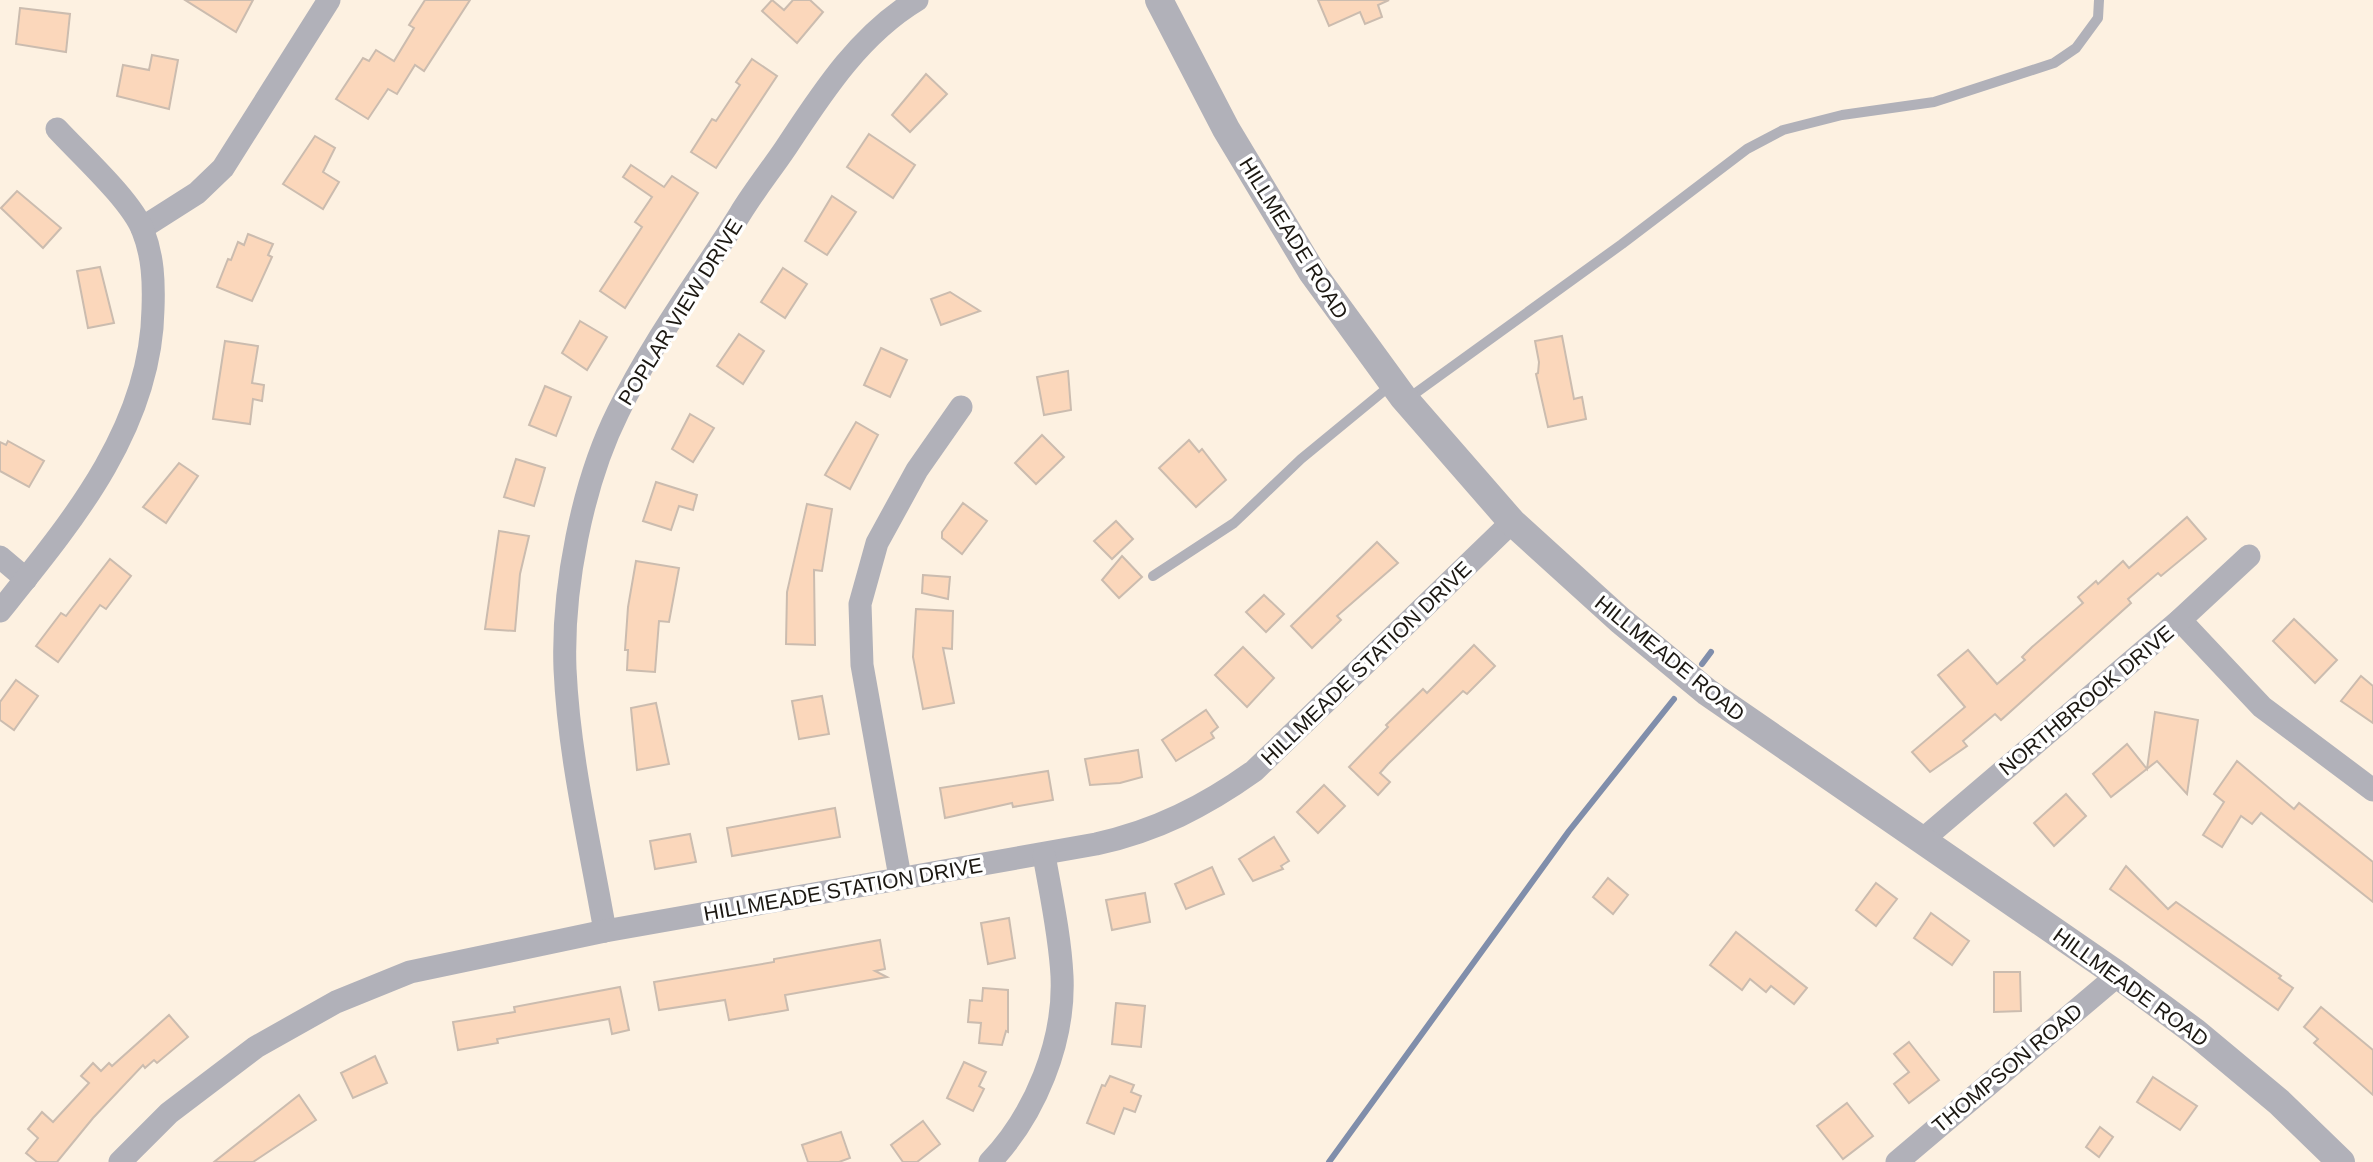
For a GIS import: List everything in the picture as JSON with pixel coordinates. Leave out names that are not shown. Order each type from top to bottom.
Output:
[{"type":"street","points":[[142,229],[197,193],[223,168],[329,0]]},
{"type":"street","name":"POPLAR VIEW DRIVE","points":[[605,931],[573,746],[565,668],[569,595],[590,481],[616,415],[648,357],[754,192],[850,57],[879,28],[918,0]]},
{"type":"street","name":"HILLMEADE ROAD","points":[[1159,0],[1226,129],[1267,200],[1346,321],[1400,392],[1512,522],[1611,612],[1707,692],[2118,975],[2230,1061],[2341,1162]]},
{"type":"street","points":[[0,611],[78,512],[108,462],[135,405],[144,376],[153,324],[152,263],[142,229],[128,208],[57,130]]},
{"type":"street","points":[[900,877],[862,665],[860,604],[877,543],[918,470],[961,407]]},
{"type":"street","name":"HILLMEADE STATION DRIVE","points":[[120,1162],[169,1113],[256,1046],[336,1002],[431,965],[900,877],[1044,855],[1151,830],[1220,796],[1254,771],[1512,522]]},
{"type":"street","name":"NORTHBROOK DRIVE","points":[[1921,841],[2180,621],[2249,556]]},
{"type":"street","points":[[0,557],[26,579]]},
{"type":"street","points":[[2180,621],[2262,707],[2373,790]]},
{"type":"street","points":[[990,1162],[1007,1140],[1040,1086],[1052,1054],[1059,1019],[1062,986],[1060,950],[1044,855]]},
{"type":"street","name":"THOMPSON ROAD","points":[[1896,1162],[2118,975]]},
{"type":"lane","points":[[1153,576],[1234,523],[1301,459],[1622,244],[1746,149],[1783,130],[1842,115],[1934,102],[2054,63],[2077,48],[2098,18],[2099,0]]},
{"type":"building","points":[[185,0],[253,0],[236,32]]},
{"type":"building","points":[[425,0],[470,0],[424,71],[415,65],[397,94],[388,89],[368,119],[336,99],[363,58],[369,61],[376,50],[394,61],[414,28],[409,25]]},
{"type":"building","points":[[772,0],[784,10],[793,0],[810,0],[823,12],[797,43],[762,11]]},
{"type":"building","points":[[1318,0],[1389,0],[1378,5],[1382,17],[1365,24],[1360,12],[1329,26]]},
{"type":"building","points":[[20,8],[70,14],[66,52],[16,44]]},
{"type":"building","points":[[152,55],[178,60],[169,109],[117,96],[123,65],[149,70]]},
{"type":"building","points":[[752,59],[777,76],[716,168],[691,152],[712,119],[716,121],[740,85],[736,82]]},
{"type":"building","points":[[926,74],[947,94],[910,132],[892,115]]},
{"type":"building","points":[[869,134],[915,165],[893,198],[847,167]]},
{"type":"building","points":[[315,136],[335,148],[323,172],[339,182],[323,209],[283,184]]},
{"type":"building","points":[[631,165],[664,187],[672,176],[698,193],[625,308],[600,291],[642,227],[635,222],[652,197],[623,177]]},
{"type":"building","points":[[17,191],[61,228],[43,248],[1,208]]},
{"type":"building","points":[[832,196],[856,212],[827,255],[805,241]]},
{"type":"building","points":[[248,234],[273,244],[268,255],[272,257],[252,301],[217,287],[228,259],[231,260],[238,242],[244,245]]},
{"type":"building","points":[[100,267],[114,323],[88,328],[77,271]]},
{"type":"building","points":[[783,268],[807,284],[785,318],[761,302]]},
{"type":"building","points":[[950,292],[980,311],[941,325],[931,299]]},
{"type":"building","points":[[580,321],[607,337],[587,370],[562,353]]},
{"type":"building","points":[[739,334],[764,351],[743,384],[717,366]]},
{"type":"building","points":[[1562,336],[1574,399],[1582,397],[1586,419],[1548,427],[1536,374],[1539,362],[1535,341]]},
{"type":"building","points":[[225,341],[258,346],[252,383],[264,385],[262,401],[253,399],[250,424],[213,419]]},
{"type":"building","points":[[881,348],[907,360],[890,397],[864,385]]},
{"type":"building","points":[[1068,371],[1071,410],[1044,415],[1037,377]]},
{"type":"building","points":[[545,386],[571,397],[556,436],[529,425]]},
{"type":"building","points":[[690,414],[714,428],[693,462],[672,449]]},
{"type":"building","points":[[856,422],[878,435],[850,489],[825,475]]},
{"type":"building","points":[[1042,435],[1064,457],[1036,484],[1015,463]]},
{"type":"building","points":[[1189,440],[1199,452],[1202,449],[1226,480],[1196,507],[1159,468]]},
{"type":"building","points":[[8,441],[44,461],[29,487],[0,471],[0,442],[6,445]]},
{"type":"building","points":[[516,459],[545,468],[534,506],[504,497]]},
{"type":"building","points":[[179,463],[198,476],[166,523],[143,507]]},
{"type":"building","points":[[656,482],[697,495],[693,510],[679,506],[671,530],[643,521]]},
{"type":"building","points":[[963,503],[987,521],[962,554],[942,538],[942,532]]},
{"type":"building","points":[[807,504],[832,509],[822,571],[814,570],[815,645],[786,644],[787,592]]},
{"type":"building","points":[[2187,517],[2206,539],[2161,576],[2158,573],[2128,599],[2131,603],[2001,720],[1995,714],[1963,741],[1967,746],[1930,772],[1912,752],[1965,707],[1938,675],[1968,650],[1997,684],[2025,660],[2022,657],[2032,647],[2083,603],[2078,597],[2096,581],[2098,584],[2123,561],[2129,568]]},
{"type":"building","points":[[1116,521],[1133,539],[1112,559],[1094,541]]},
{"type":"building","points":[[499,531],[529,536],[520,574],[515,631],[485,629]]},
{"type":"building","points":[[1377,542],[1398,563],[1337,616],[1341,620],[1312,648],[1291,626]]},
{"type":"building","points":[[1122,556],[1142,577],[1119,598],[1102,580]]},
{"type":"building","points":[[110,559],[131,576],[106,609],[100,605],[58,662],[36,646],[61,613],[66,616]]},
{"type":"building","points":[[636,561],[679,568],[669,622],[659,621],[655,672],[627,670],[628,650],[625,650],[628,607]]},
{"type":"building","points":[[923,575],[950,577],[948,599],[922,593]]},
{"type":"building","points":[[1264,595],[1284,614],[1266,632],[1246,612]]},
{"type":"building","points":[[916,609],[953,611],[952,649],[943,648],[954,703],[923,709],[913,657]]},
{"type":"building","points":[[2294,619],[2337,660],[2315,683],[2273,641]]},
{"type":"building","points":[[1474,645],[1495,666],[1467,694],[1463,691],[1388,764],[1380,773],[1390,782],[1378,795],[1349,767],[1388,727],[1386,725],[1423,689],[1427,693]]},
{"type":"building","points":[[1243,647],[1274,678],[1247,707],[1215,675]]},
{"type":"building","points":[[2361,676],[2373,686],[2373,723],[2341,701]]},
{"type":"building","points":[[16,680],[38,696],[14,730],[0,720],[0,702]]},
{"type":"building","points":[[822,696],[829,734],[799,739],[792,701]]},
{"type":"building","points":[[656,703],[669,764],[637,770],[631,708]]},
{"type":"building","points":[[1206,710],[1218,727],[1211,733],[1214,738],[1176,761],[1162,740]]},
{"type":"building","points":[[2155,712],[2198,720],[2187,794],[2157,761],[2147,769]]},
{"type":"building","points":[[2127,744],[2147,769],[2111,797],[2093,774]]},
{"type":"building","points":[[1138,750],[1142,777],[1120,783],[1090,785],[1085,759]]},
{"type":"building","points":[[2237,761],[2294,809],[2299,803],[2373,862],[2373,902],[2261,813],[2252,824],[2241,816],[2222,847],[2203,835],[2224,802],[2214,794]]},
{"type":"building","points":[[1048,771],[1053,800],[1013,807],[1012,803],[945,818],[940,788]]},
{"type":"building","points":[[1324,785],[1345,806],[1318,833],[1297,812]]},
{"type":"building","points":[[2066,794],[2086,816],[2054,846],[2034,823]]},
{"type":"building","points":[[835,808],[840,837],[732,856],[727,828]]},
{"type":"building","points":[[690,834],[696,862],[655,869],[650,841]]},
{"type":"building","points":[[1274,837],[1289,861],[1281,866],[1283,869],[1253,881],[1239,859]]},
{"type":"building","points":[[2126,866],[2168,909],[2176,902],[2281,976],[2279,978],[2293,988],[2278,1010],[2110,889]]},
{"type":"building","points":[[1212,867],[1224,894],[1186,909],[1175,884]]},
{"type":"building","points":[[1608,878],[1628,895],[1613,914],[1593,897]]},
{"type":"building","points":[[1876,883],[1897,899],[1876,926],[1856,910]]},
{"type":"building","points":[[1145,893],[1150,922],[1112,930],[1106,900]]},
{"type":"building","points":[[1931,913],[1969,941],[1952,965],[1914,938]]},
{"type":"building","points":[[1009,918],[1015,958],[988,964],[981,923]]},
{"type":"building","points":[[1736,932],[1807,988],[1794,1004],[1771,986],[1766,992],[1750,979],[1742,990],[1710,965]]},
{"type":"building","points":[[880,940],[885,969],[875,971],[887,977],[785,995],[788,1010],[729,1020],[725,1000],[659,1010],[654,982],[774,962],[774,959]]},
{"type":"building","points":[[1994,972],[2020,972],[2021,1011],[1994,1012]]},
{"type":"building","points":[[620,987],[629,1030],[612,1034],[609,1019],[497,1039],[498,1043],[458,1050],[453,1022],[515,1012],[514,1007]]},
{"type":"building","points":[[983,988],[1008,990],[1008,1032],[1006,1031],[1002,1045],[979,1043],[981,1023],[968,1022],[970,1000],[982,1001]]},
{"type":"building","points":[[1116,1003],[1145,1006],[1141,1047],[1112,1044]]},
{"type":"building","points":[[2321,1007],[2373,1050],[2373,1095],[2314,1043],[2318,1039],[2304,1027]]},
{"type":"building","points":[[169,1015],[188,1037],[157,1063],[154,1060],[145,1068],[143,1065],[93,1118],[57,1162],[37,1162],[26,1153],[38,1138],[28,1129],[42,1112],[53,1122],[89,1083],[81,1076],[93,1063],[101,1071],[109,1063],[112,1066]]},
{"type":"building","points":[[1909,1042],[1939,1080],[1909,1103],[1894,1084],[1909,1072],[1894,1054]]},
{"type":"building","points":[[375,1056],[387,1083],[353,1098],[341,1073]]},
{"type":"building","points":[[964,1062],[986,1072],[979,1086],[984,1089],[973,1111],[947,1098]]},
{"type":"building","points":[[1110,1076],[1134,1085],[1131,1092],[1141,1096],[1135,1112],[1124,1108],[1114,1134],[1087,1123],[1102,1085],[1105,1086]]},
{"type":"building","points":[[2153,1077],[2197,1106],[2180,1130],[2137,1102]]},
{"type":"building","points":[[299,1095],[316,1120],[253,1162],[214,1162]]},
{"type":"building","points":[[1847,1103],[1873,1136],[1843,1159],[1817,1126]]},
{"type":"building","points":[[923,1121],[940,1144],[917,1162],[903,1162],[891,1145]]},
{"type":"building","points":[[2100,1127],[2113,1137],[2099,1157],[2086,1147]]},
{"type":"building","points":[[841,1132],[850,1158],[839,1162],[808,1162],[802,1145]]},
{"type":"waterway","points":[[1702,664],[1711,652]]},
{"type":"waterway","points":[[1329,1162],[1569,831],[1674,699]]}]
